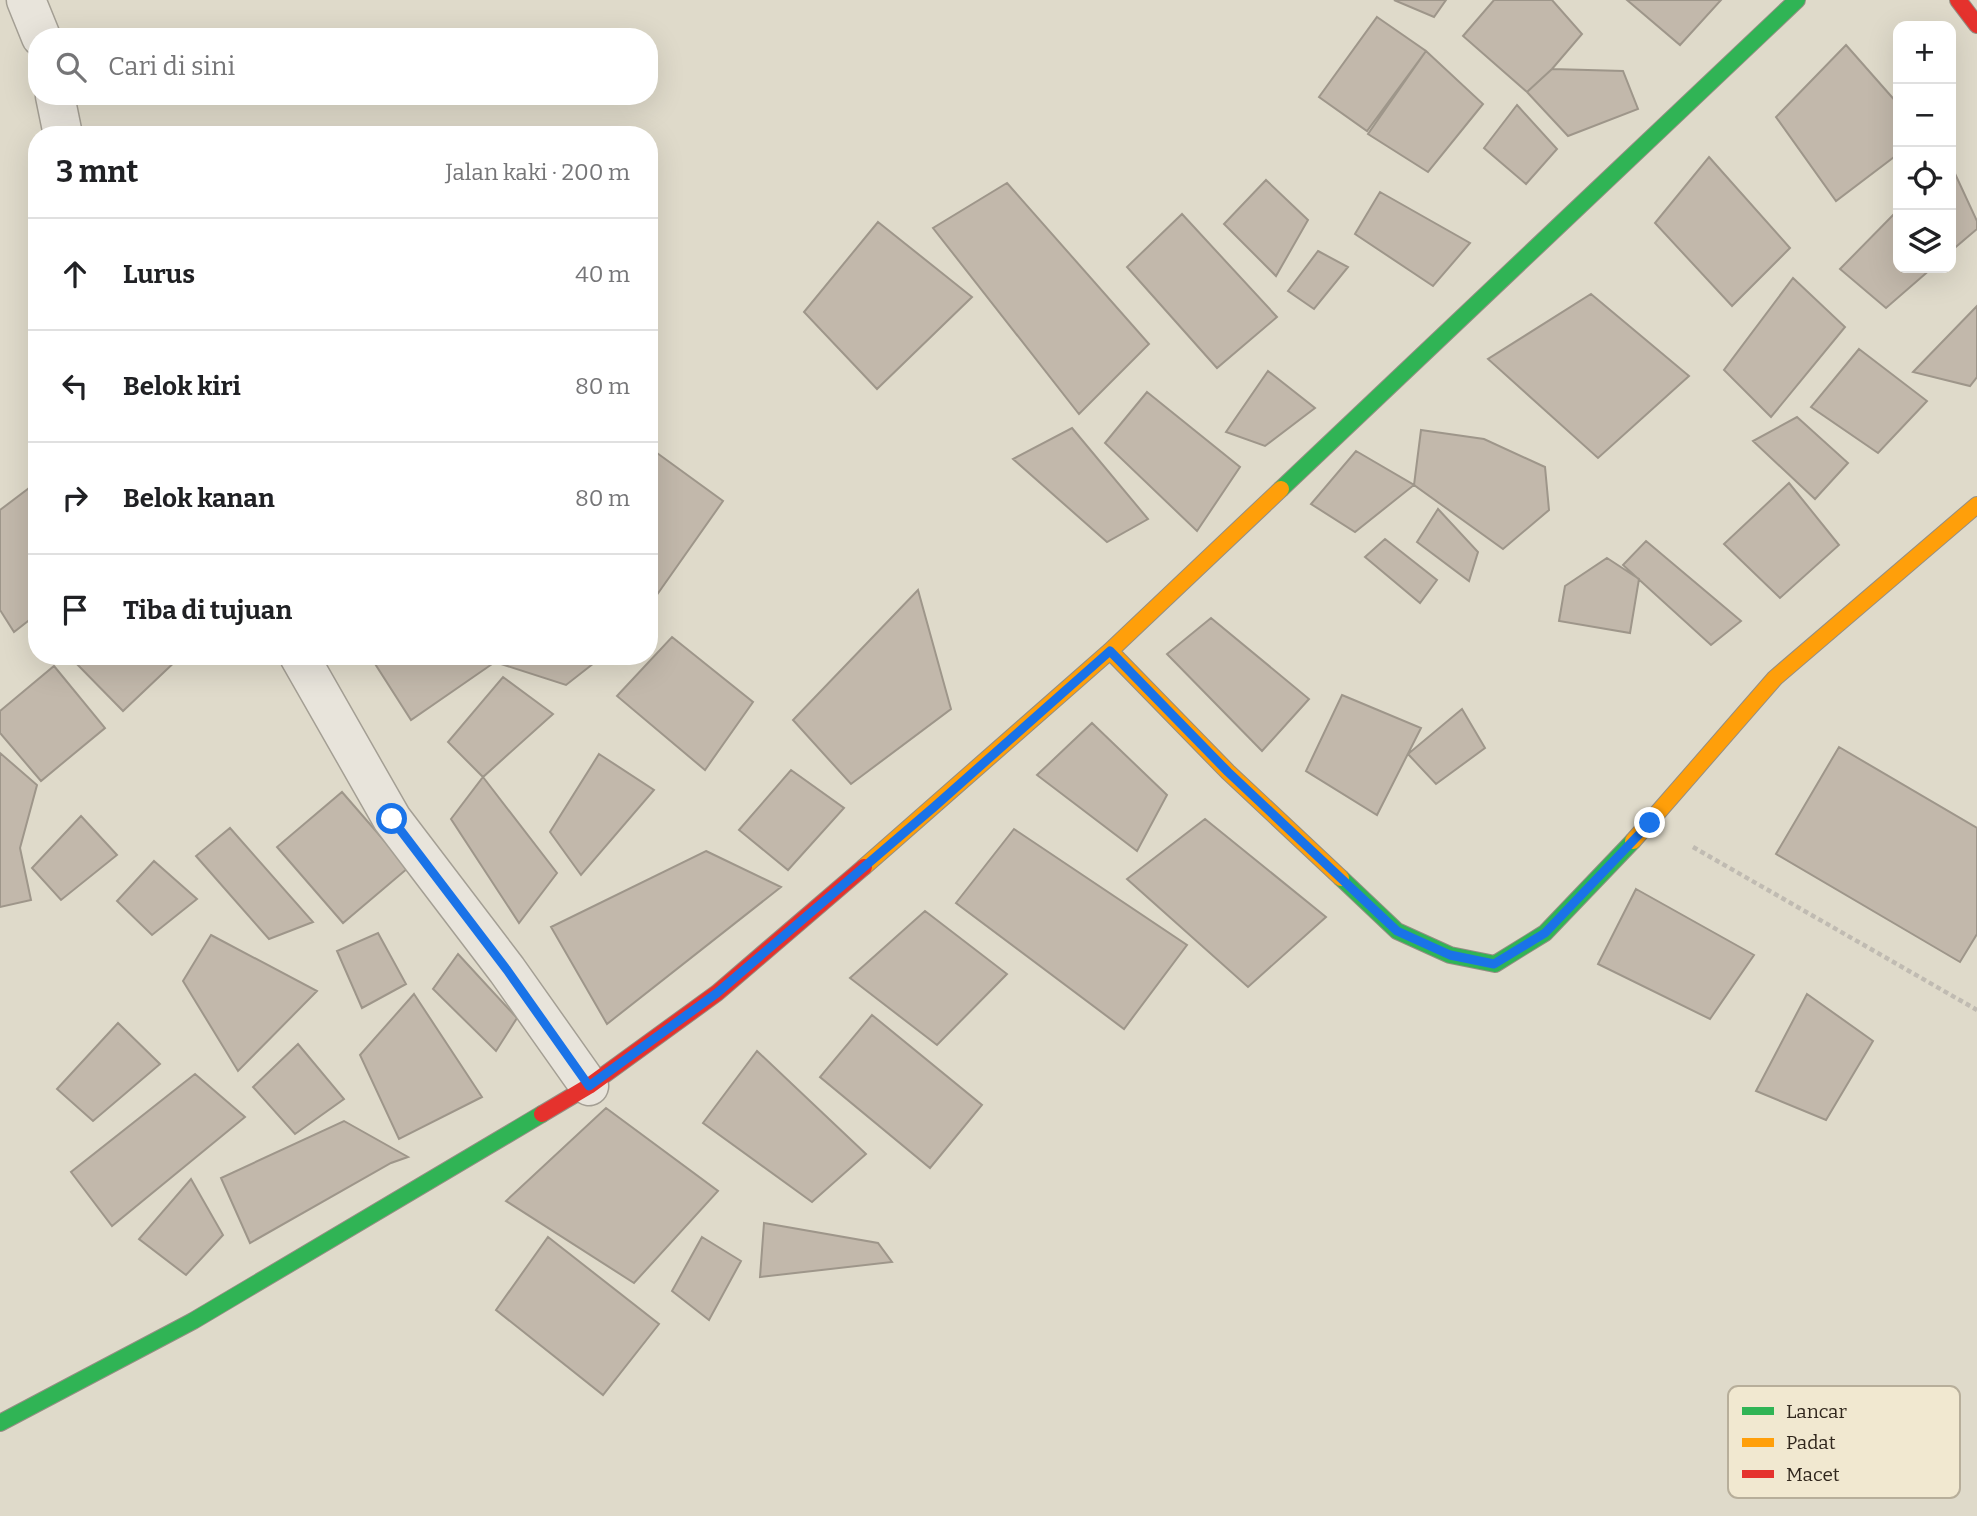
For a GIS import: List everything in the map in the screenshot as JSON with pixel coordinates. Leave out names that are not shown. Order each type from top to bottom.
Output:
[{"type":"street","points":[[26,0],[37,28]]},
{"type":"street","points":[[0,1423],[194,1321],[589,1086],[717,993],[945,798],[1110,651],[1797,0]]},
{"type":"street","points":[[1958,0],[1977,26]]},
{"type":"street","points":[[57,105],[61,126]]},
{"type":"street","points":[[1110,651],[1228,772],[1397,931],[1450,955],[1494,964],[1545,933],[1650,823],[1776,678],[1977,505]]},
{"type":"street","points":[[304,665],[392,819],[507,970],[589,1086]]},
{"type":"path","points":[[1650,823],[1977,1010]]},
{"type":"building","points":[[1394,0],[1446,0],[1434,17]]},
{"type":"building","points":[[1494,0],[1552,0],[1582,34],[1552,69],[1527,92],[1463,36]]},
{"type":"building","points":[[1627,0],[1721,0],[1680,45]]},
{"type":"building","points":[[1377,17],[1426,51],[1367,131],[1319,97]]},
{"type":"building","points":[[1846,45],[1893,98],[1893,158],[1836,201],[1776,117]]},
{"type":"building","points":[[1426,51],[1483,104],[1428,172],[1368,134]]},
{"type":"building","points":[[1552,69],[1623,71],[1638,109],[1568,136],[1527,92]]},
{"type":"building","points":[[1517,105],[1557,149],[1526,184],[1484,148]]},
{"type":"building","points":[[1709,157],[1790,248],[1732,306],[1655,223]]},
{"type":"building","points":[[1956,176],[1977,221],[1977,229],[1956,247]]},
{"type":"building","points":[[1266,180],[1308,220],[1276,276],[1224,224]]},
{"type":"building","points":[[1007,183],[1149,344],[1079,414],[933,228]]},
{"type":"building","points":[[1380,192],[1470,243],[1433,286],[1355,234]]},
{"type":"building","points":[[1182,214],[1277,317],[1217,368],[1127,267]]},
{"type":"building","points":[[1893,215],[1893,273],[1926,273],[1886,308],[1840,269]]},
{"type":"building","points":[[878,222],[972,297],[877,389],[804,312]]},
{"type":"building","points":[[1318,251],[1348,267],[1314,309],[1288,291]]},
{"type":"building","points":[[1793,278],[1845,327],[1771,417],[1724,370]]},
{"type":"building","points":[[1591,294],[1689,376],[1598,458],[1488,359]]},
{"type":"building","points":[[1977,306],[1977,377],[1970,386],[1913,372]]},
{"type":"building","points":[[1859,349],[1927,401],[1878,453],[1811,407]]},
{"type":"building","points":[[1268,371],[1315,408],[1265,446],[1226,432]]},
{"type":"building","points":[[1147,392],[1240,467],[1197,531],[1105,443]]},
{"type":"building","points":[[1797,417],[1848,463],[1815,499],[1753,441]]},
{"type":"building","points":[[1072,428],[1148,519],[1107,542],[1013,459]]},
{"type":"building","points":[[1421,430],[1484,439],[1545,467],[1549,510],[1503,549],[1414,485]]},
{"type":"building","points":[[1356,451],[1414,485],[1355,532],[1311,504]]},
{"type":"building","points":[[658,454],[723,501],[658,593]]},
{"type":"building","points":[[1789,483],[1839,545],[1780,598],[1724,544]]},
{"type":"building","points":[[28,489],[28,621],[14,632],[0,610],[0,510]]},
{"type":"building","points":[[1438,509],[1478,552],[1469,581],[1417,542]]},
{"type":"building","points":[[1385,539],[1437,580],[1420,603],[1365,557]]},
{"type":"building","points":[[1646,541],[1741,621],[1711,645],[1623,565]]},
{"type":"building","points":[[1607,558],[1639,579],[1630,633],[1559,621],[1565,586]]},
{"type":"building","points":[[918,590],[951,709],[851,784],[793,720]]},
{"type":"building","points":[[1211,618],[1309,699],[1262,751],[1167,654]]},
{"type":"building","points":[[672,637],[753,702],[705,770],[617,696],[646,665],[658,665],[658,652]]},
{"type":"building","points":[[78,665],[172,665],[123,711]]},
{"type":"building","points":[[376,665],[491,665],[411,720]]},
{"type":"building","points":[[504,665],[592,665],[566,685]]},
{"type":"building","points":[[54,666],[105,728],[41,781],[0,733],[0,711]]},
{"type":"building","points":[[503,677],[553,714],[483,777],[448,742]]},
{"type":"building","points":[[1342,695],[1421,728],[1377,815],[1306,771]]},
{"type":"building","points":[[1462,709],[1485,748],[1436,784],[1408,754]]},
{"type":"building","points":[[1092,723],[1167,795],[1137,851],[1037,775]]},
{"type":"building","points":[[1839,747],[1977,828],[1977,934],[1960,962],[1776,854]]},
{"type":"building","points":[[0,753],[37,785],[20,848],[31,900],[0,907]]},
{"type":"building","points":[[599,754],[654,790],[581,875],[550,832]]},
{"type":"building","points":[[791,770],[844,808],[788,870],[739,830]]},
{"type":"building","points":[[483,777],[557,873],[519,923],[451,819]]},
{"type":"building","points":[[342,792],[408,868],[343,923],[277,847]]},
{"type":"building","points":[[81,816],[117,855],[61,900],[32,868]]},
{"type":"building","points":[[1205,819],[1326,917],[1248,987],[1127,879]]},
{"type":"building","points":[[230,828],[313,922],[269,939],[196,856]]},
{"type":"building","points":[[1014,829],[1187,945],[1124,1029],[956,903]]},
{"type":"building","points":[[706,851],[781,887],[607,1024],[551,927]]},
{"type":"building","points":[[154,861],[197,899],[152,935],[117,901]]},
{"type":"building","points":[[1636,889],[1754,955],[1710,1019],[1598,964]]},
{"type":"building","points":[[925,911],[1007,974],[937,1045],[850,978]]},
{"type":"building","points":[[378,933],[406,984],[362,1008],[337,951]]},
{"type":"building","points":[[211,935],[317,991],[238,1071],[183,981]]},
{"type":"building","points":[[458,954],[517,1018],[496,1051],[433,989]]},
{"type":"building","points":[[414,994],[482,1097],[399,1139],[360,1055]]},
{"type":"building","points":[[1807,994],[1873,1041],[1826,1120],[1756,1091]]},
{"type":"building","points":[[872,1015],[982,1105],[930,1168],[820,1077]]},
{"type":"building","points":[[118,1023],[160,1064],[93,1121],[57,1089]]},
{"type":"building","points":[[298,1044],[344,1099],[295,1134],[253,1087]]},
{"type":"building","points":[[757,1051],[866,1154],[812,1202],[703,1123]]},
{"type":"building","points":[[195,1074],[245,1117],[112,1226],[71,1172]]},
{"type":"building","points":[[606,1108],[718,1191],[634,1283],[506,1201]]},
{"type":"building","points":[[344,1121],[408,1157],[391,1163],[250,1243],[221,1178]]},
{"type":"building","points":[[191,1179],[223,1235],[186,1275],[139,1239]]},
{"type":"building","points":[[764,1223],[878,1243],[892,1262],[760,1277]]},
{"type":"building","points":[[548,1237],[659,1324],[603,1395],[496,1310]]},
{"type":"building","points":[[702,1237],[741,1261],[709,1320],[672,1291]]},
{"type":"traffic: fast","points":[[1281,489],[1797,0]]},
{"type":"traffic: fast","points":[[1341,878],[1397,931],[1450,955],[1495,964],[1545,933],[1633,841]]},
{"type":"traffic: fast","points":[[0,1423],[193,1321],[542,1114]]},
{"type":"traffic: slow","points":[[864,867],[1110,651],[1281,489]]},
{"type":"traffic: slow","points":[[1633,841],[1775,678],[1977,505]]},
{"type":"traffic: slow","points":[[1110,651],[1228,772],[1341,878]]},
{"type":"traffic: jam","points":[[1958,0],[1977,25]]},
{"type":"traffic: jam","points":[[542,1114],[589,1086],[717,993],[864,867]]},
{"type":"route","points":[[392,819],[507,970],[589,1086],[717,993],[934,807],[1110,651],[1228,772],[1397,931],[1450,955],[1494,964],[1545,933],[1650,823]]}]
